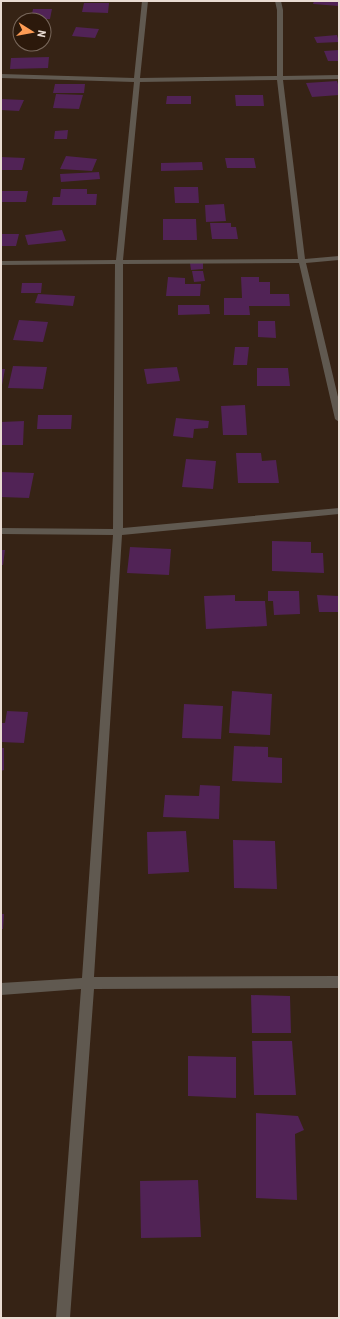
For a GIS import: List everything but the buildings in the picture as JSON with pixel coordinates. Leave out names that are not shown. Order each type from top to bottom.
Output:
[{"type":"street","points":[[63,1318],[88,983],[118,532],[118,263],[145,1]]},
{"type":"street","points":[[278,1],[280,10],[280,76],[302,261],[339,419]]},
{"type":"street","points":[[1,76],[137,80],[280,76],[339,77]]},
{"type":"street","points":[[1,263],[302,261],[339,258]]},
{"type":"street","points":[[1,531],[118,532],[339,511]]},
{"type":"street","points":[[1,989],[88,983],[339,982]]}]
